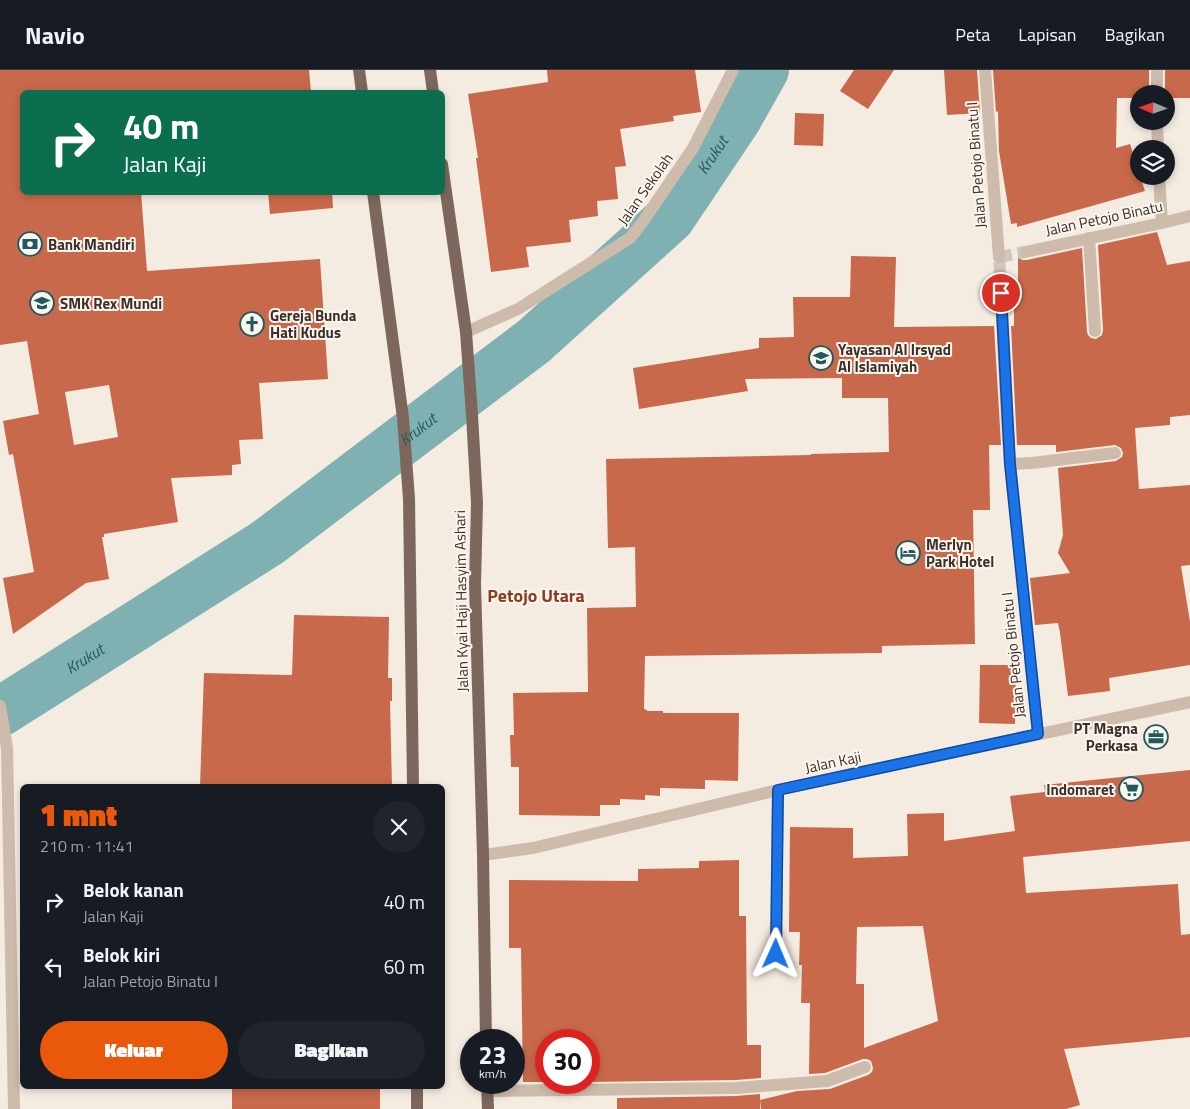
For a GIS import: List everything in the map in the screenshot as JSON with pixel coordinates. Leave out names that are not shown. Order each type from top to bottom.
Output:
[{"type":"main road","points":[[359,70],[362,90]]},
{"type":"main road","points":[[430,70],[433,90]]},
{"type":"main road","name":"Jalan Kyai Haji Hasyim Ashari","points":[[445,185],[470,368],[477,503],[475,584],[486,1029]]},
{"type":"main road","points":[[373,195],[407,455],[413,784]]},
{"type":"main road","points":[[417,1089],[417,1109]]},
{"type":"main road","points":[[487,1094],[488,1109]]},
{"type":"street","name":"Jalan Sekolah","points":[[466,332],[518,310],[630,238],[642,224],[693,148],[733,70]]},
{"type":"street","name":"Jalan Petojo Binatu I","points":[[985,70],[999,257]]},
{"type":"street","points":[[1157,70],[1157,85]]},
{"type":"street","points":[[1160,185],[1162,223]]},
{"type":"street","name":"Jalan Petojo Binatu","points":[[1025,252],[1190,216]]},
{"type":"street","points":[[1089,238],[1095,331]]},
{"type":"street","name":"Jalan Petojo Binatu I","points":[[1000,274],[1010,464],[1038,734]]},
{"type":"street","points":[[1010,464],[1115,454]]},
{"type":"street","name":"Jalan Kaji","points":[[482,855],[533,848],[778,790],[1190,702]]},
{"type":"street","points":[[0,706],[7,748],[4,780],[14,1109]]},
{"type":"street","points":[[776,954],[778,790]]},
{"type":"street","points":[[525,1087],[736,1088],[828,1081],[865,1067]]},
{"type":"building","points":[[0,70],[309,70],[311,90],[20,90],[20,195],[141,195],[147,271],[320,259],[328,379],[259,383],[263,439],[239,440],[241,464],[232,465],[232,475],[171,478],[178,522],[104,534],[104,537],[102,537],[109,579],[86,583],[13,634],[3,578],[34,572],[13,454],[9,455],[3,421],[39,414],[27,341],[0,345]],"holes":[[[109,385],[118,437],[74,445],[65,392]]]},
{"type":"building","points":[[547,70],[695,70],[701,112],[673,116],[674,121],[620,129],[626,166],[615,167],[618,199],[597,201],[598,216],[569,220],[571,242],[526,247],[529,267],[491,272],[476,158],[478,158],[468,94],[548,82]]},
{"type":"building","points":[[854,70],[894,70],[868,109],[840,91]]},
{"type":"building","points":[[944,70],[977,70],[980,113],[947,115]]},
{"type":"building","points":[[993,70],[1149,70],[1149,85],[1130,85],[1130,98],[1117,98],[1116,148],[1130,144],[1130,185],[1143,185],[1145,191],[1017,227],[1017,223],[1011,224],[999,151],[998,111],[996,112]]},
{"type":"building","points":[[1165,70],[1190,70],[1190,98],[1175,98],[1175,85],[1165,85]]},
{"type":"building","points":[[795,113],[824,114],[823,146],[794,145]]},
{"type":"building","points":[[268,195],[332,195],[333,208],[270,214]]},
{"type":"building","points":[[1157,232],[1167,265],[1190,261],[1190,415],[1170,417],[1170,425],[1135,428],[1139,489],[1190,485],[1190,565],[1181,566],[1190,622],[1190,665],[1109,678],[1110,691],[1068,696],[1058,623],[1035,625],[1030,578],[1070,573],[1058,553],[1063,535],[1058,468],[1116,461],[1122,457],[1123,453],[1121,448],[1115,445],[1056,452],[1056,445],[1017,445],[1011,326],[1014,326],[1014,294],[1018,294],[1018,255],[1022,260],[1027,260],[1082,248],[1087,332],[1091,338],[1096,339],[1102,335],[1103,330],[1098,245]]},
{"type":"building","points":[[851,256],[896,257],[894,327],[994,326],[1001,445],[989,445],[990,510],[973,510],[975,644],[882,646],[882,653],[645,656],[644,709],[647,711],[663,711],[663,713],[739,713],[738,781],[705,780],[705,789],[660,788],[660,796],[645,795],[645,800],[620,799],[620,805],[600,805],[600,816],[519,815],[519,767],[511,767],[510,735],[514,735],[513,693],[588,692],[587,608],[636,607],[635,547],[608,548],[606,459],[889,452],[888,398],[842,398],[842,378],[745,379],[748,391],[639,409],[633,368],[759,348],[759,338],[794,337],[793,297],[850,297]]},
{"type":"building","points":[[294,615],[389,617],[388,678],[392,678],[392,701],[390,701],[392,784],[200,784],[204,673],[292,675]]},
{"type":"building","points":[[980,665],[1016,665],[1015,724],[979,723]]},
{"type":"building","points":[[1190,770],[1190,841],[1023,857],[1026,893],[1178,884],[1181,935],[1190,934],[1190,1037],[1064,1049],[1080,1105],[1066,1109],[761,1109],[760,1100],[797,1091],[830,1089],[868,1075],[872,1072],[873,1068],[871,1061],[863,1059],[825,1073],[809,1074],[810,1003],[801,1003],[802,965],[799,965],[800,932],[789,932],[790,827],[853,828],[853,858],[908,856],[907,814],[944,813],[944,841],[1015,831],[1010,796],[1045,792],[1044,785]],"holes":[[[923,926],[938,1021],[864,1048],[864,984],[856,984],[857,927]]]},
{"type":"building","points":[[739,860],[739,916],[746,916],[747,1045],[761,1045],[761,1078],[600,1082],[600,1029],[535,1029],[535,1082],[525,1082],[525,1029],[522,1029],[521,948],[509,948],[509,880],[638,881],[638,869],[699,868],[699,861]]},
{"type":"building","points":[[232,1089],[380,1089],[380,1109],[232,1109]]},
{"type":"building","points":[[760,1094],[760,1109],[617,1109],[617,1098]]},
{"type":"waterway","name":"Krukut","points":[[0,712],[267,543],[534,341],[670,218],[737,118],[764,70]]},
{"type":"tunnel","points":[[1000,274],[999,257],[1025,252]]},
{"type":"place","name":"Bank Mandiri","points":[[30,244]]},
{"type":"place","name":"SMK Rex Mundi","points":[[42,303]]},
{"type":"place","name":"Gereja Bunda Hati Kudus","points":[[252,324]]},
{"type":"place","name":"Yayasan Al Irsyad Al Islamiyah","points":[[821,358]]},
{"type":"place","name":"Merlyn Park Hotel","points":[[908,553]]},
{"type":"place","name":"PT Magna Perkasa","points":[[1156,737]]},
{"type":"place","name":"Indomaret","points":[[1131,789]]},
{"type":"district","name":"Petojo Utara","points":[[536,595]]},
{"type":"route","points":[[776,954],[778,790],[1038,734],[1010,464],[1001,293]]}]
